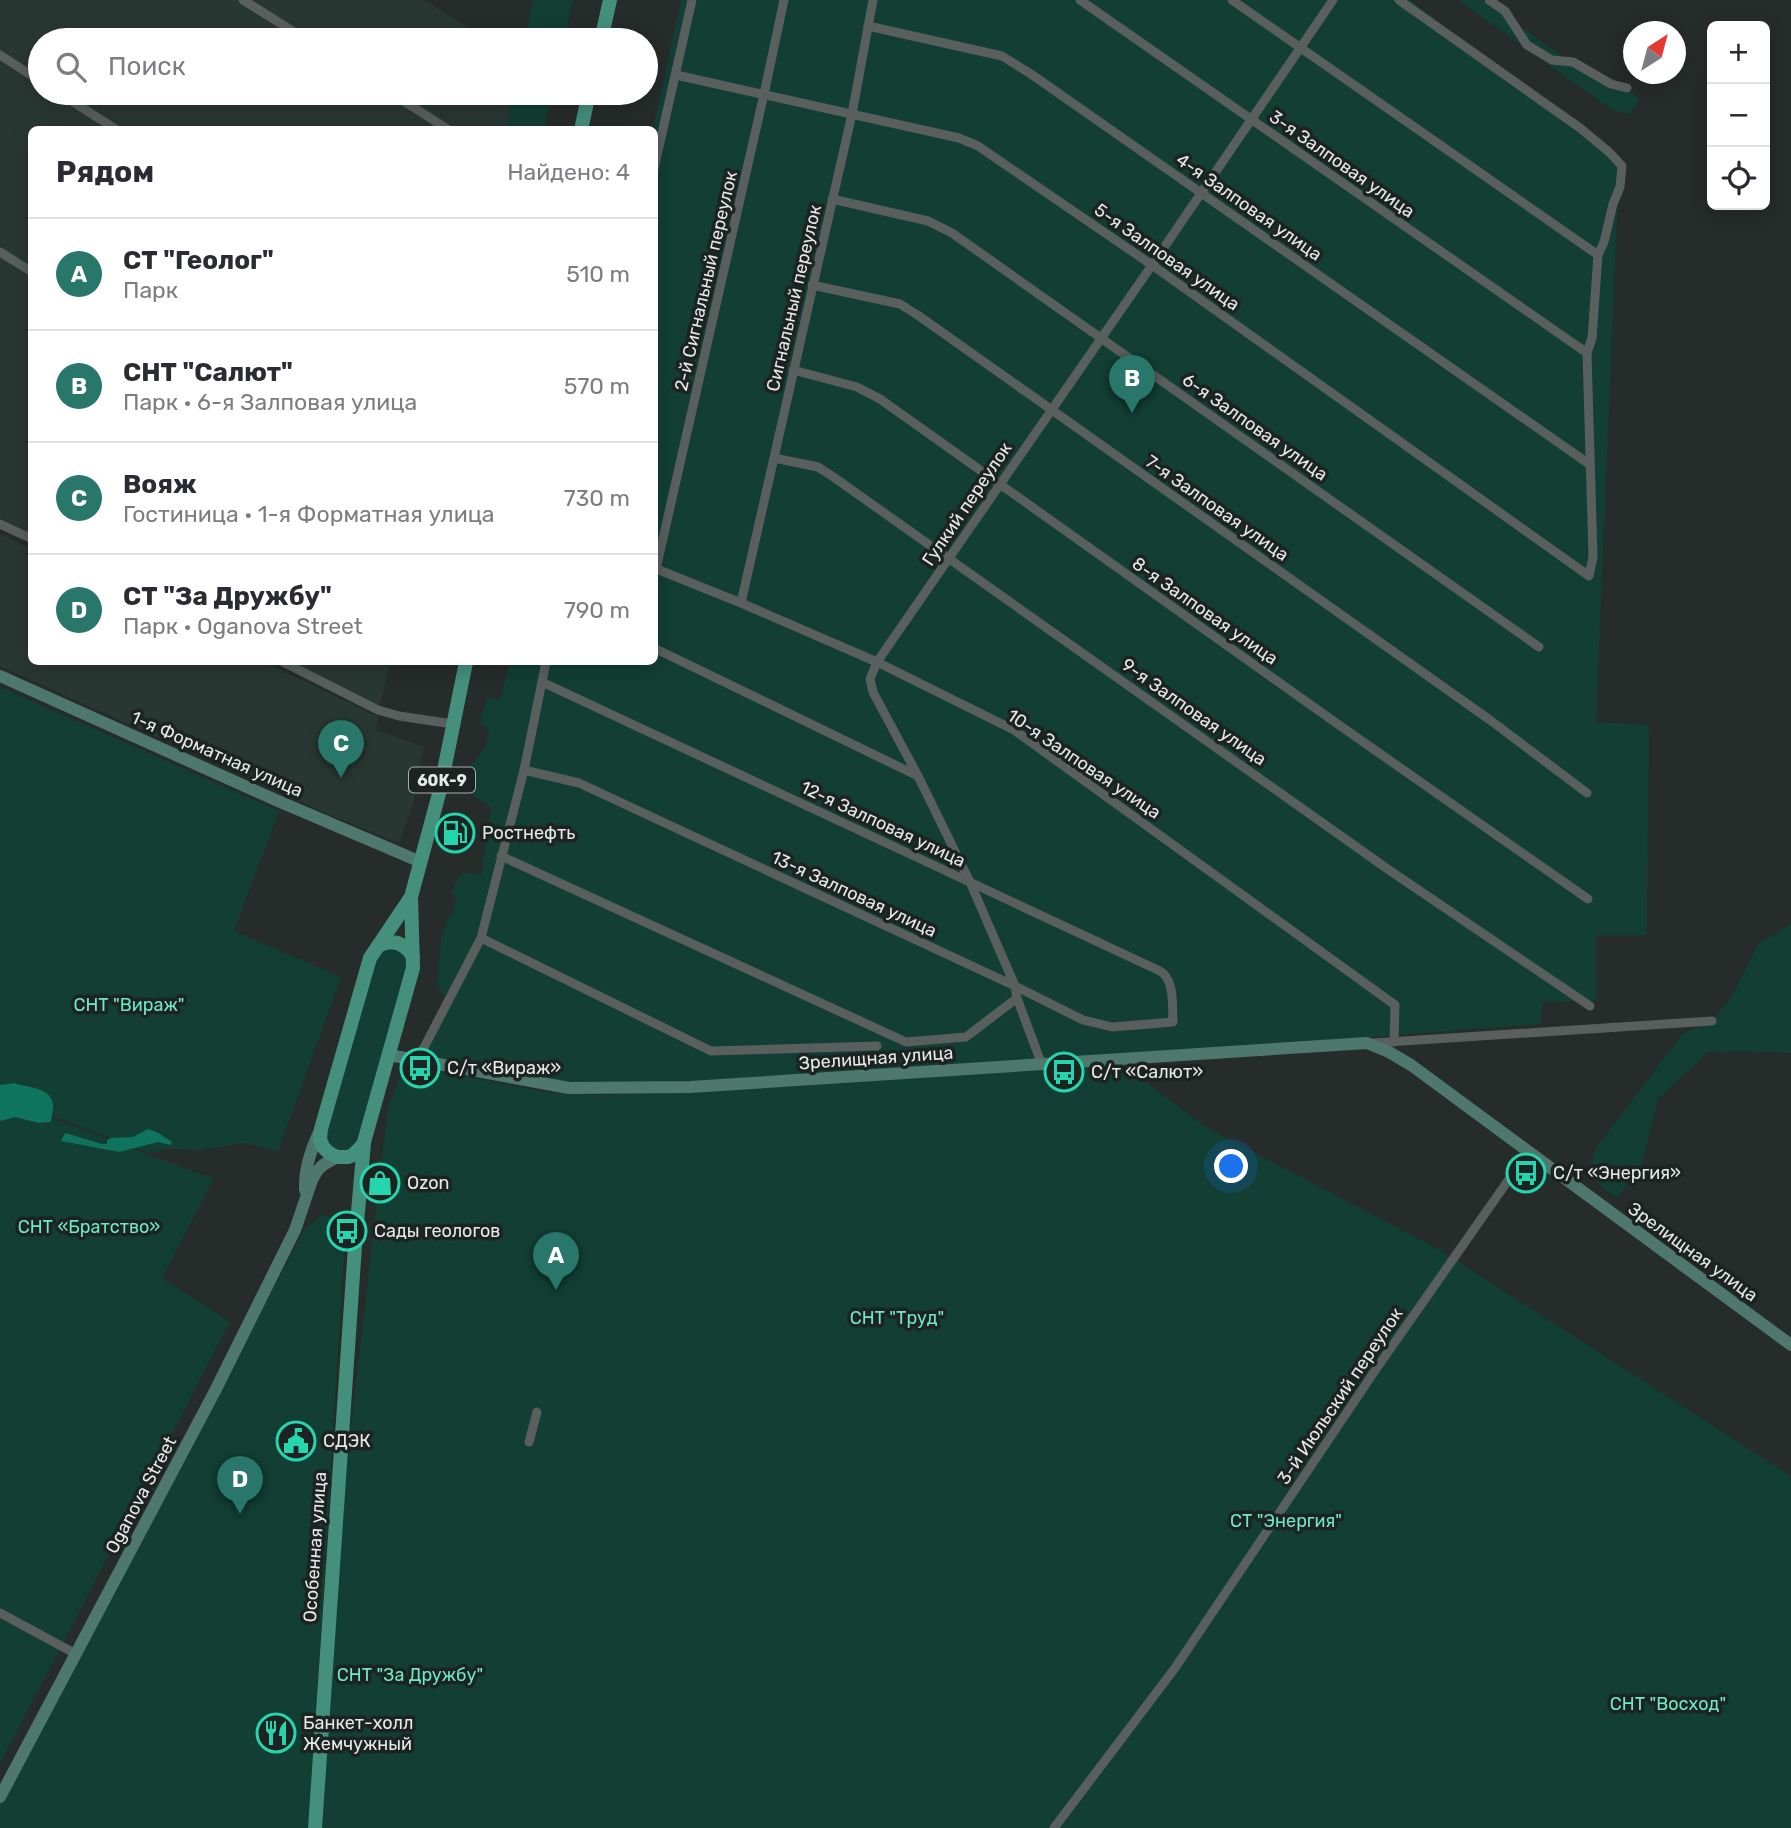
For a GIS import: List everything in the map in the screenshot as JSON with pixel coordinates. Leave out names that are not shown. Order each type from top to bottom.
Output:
[{"type":"main road","points":[[604,28],[610,0]]},
{"type":"main road","points":[[582,126],[586,105]]},
{"type":"main road","name":"60К-9","points":[[411,897],[440,790],[465,665]]},
{"type":"main road","points":[[364,1142],[357,1152],[348,1157],[339,1157],[328,1153],[323,1147],[321,1129],[370,958],[411,897]]},
{"type":"main road","name":"Особенная улица","points":[[315,1828],[359,1185],[364,1142],[413,968],[411,897]]},
{"type":"main road","points":[[378,946],[385,942],[401,944],[412,957]]},
{"type":"main road","points":[[339,1157],[352,1170],[359,1185]]},
{"type":"street","points":[[243,0],[288,28]]},
{"type":"street","points":[[658,152],[692,0]]},
{"type":"street","name":"2-й Сигнальный переулок","points":[[658,555],[784,0]]},
{"type":"street","name":"Сигнальный переулок","points":[[741,603],[852,114],[873,0]]},
{"type":"street","name":"3-я Залповая улица","points":[[1080,0],[1587,353]]},
{"type":"street","points":[[1232,0],[1598,255]]},
{"type":"street","name":"Гулкий переулок","points":[[877,662],[1333,0]]},
{"type":"street","points":[[1399,0],[1580,128],[1622,166],[1620,187],[1598,255],[1592,338],[1587,353],[1589,464]]},
{"type":"street","points":[[1489,0],[1505,11],[1527,45],[1552,60],[1573,62],[1611,84],[1628,88]]},
{"type":"street","name":"4-я Залповая улица","points":[[868,26],[1002,56],[1589,464]]},
{"type":"street","points":[[0,55],[28,73]]},
{"type":"street","name":"5-я Залповая улица","points":[[676,75],[959,138],[978,146],[1152,265],[1589,576],[1593,556],[1589,464]]},
{"type":"street","points":[[78,105],[111,126]]},
{"type":"street","points":[[410,105],[443,126]]},
{"type":"street","name":"6-я Залповая улица","points":[[832,200],[928,221],[952,233],[1539,647]]},
{"type":"street","points":[[0,252],[28,270]]},
{"type":"street","name":"7-я Залповая улица","points":[[812,285],[900,304],[919,316],[1490,720],[1587,793]]},
{"type":"street","name":"8-я Залповая улица","points":[[793,370],[857,387],[880,400],[1588,899]]},
{"type":"street","name":"9-я Залповая улица","points":[[774,457],[818,467],[1389,870],[1590,1006]]},
{"type":"street","points":[[0,524],[28,537]]},
{"type":"street","name":"10-я Залповая улица","points":[[658,569],[877,662],[1014,730],[1395,1004],[1394,1042]]},
{"type":"street","points":[[658,650],[918,776]]},
{"type":"street","points":[[877,662],[870,679],[873,692],[970,883],[1015,986],[1042,1065]]},
{"type":"street","points":[[289,665],[378,709],[399,716],[453,724]]},
{"type":"street","points":[[417,1061],[481,938],[524,769],[545,665]]},
{"type":"street","name":"1-я Форматная улица","points":[[0,676],[421,862]]},
{"type":"street","name":"12-я Залповая улица","points":[[542,682],[1166,975],[1170,983],[1173,1022]]},
{"type":"street","name":"13-я Залповая улица","points":[[524,769],[579,783],[1083,1020],[1112,1027],[1173,1022]]},
{"type":"street","points":[[502,856],[906,1042],[967,1037],[1017,998]]},
{"type":"street","points":[[481,938],[711,1051],[877,1046]]},
{"type":"street","name":"Зрелищная улица","points":[[389,1055],[569,1088],[690,1087],[1712,1021]]},
{"type":"street","name":"Зрелищная улица","points":[[1367,1044],[1389,1052],[1411,1065],[1791,1345]]},
{"type":"street","name":"Oganova Street","points":[[305,1204],[304,1178],[321,1129]]},
{"type":"street","name":"3-й Июльский переулок","points":[[1054,1828],[1175,1668],[1374,1372],[1528,1152]]},
{"type":"street","name":"Oganova Street","points":[[0,1797],[215,1391],[295,1230],[312,1180],[323,1165],[339,1157]]},
{"type":"street","points":[[529,1441],[537,1412]]},
{"type":"street","points":[[0,1613],[76,1654]]},
{"type":"shaded area","points":[[0,0],[424,0],[468,28],[28,28],[28,105],[511,105],[507,126],[28,126],[28,533],[0,519]]},
{"type":"shaded area","points":[[0,534],[28,548],[28,665],[270,665],[379,717],[376,730],[424,747],[412,808],[399,843],[335,817],[0,666]]},
{"type":"shaded area","points":[[292,665],[389,665],[379,708]]},
{"type":"shaded area","points":[[14,1083],[43,1091],[51,1098],[51,1122],[39,1123],[15,1117],[0,1121],[0,1085]]},
{"type":"shaded area","points":[[148,1129],[172,1142],[170,1145],[158,1142],[119,1152],[61,1141],[65,1133],[107,1144],[107,1140],[111,1138],[133,1137]]},
{"type":"green space","points":[[533,0],[573,0],[567,28],[527,28]]},
{"type":"green space","points":[[681,0],[1410,0],[1619,165],[1596,722],[1649,725],[1647,935],[1596,935],[1596,1001],[1543,1002],[1540,1024],[1116,1057],[711,1081],[556,1084],[416,1057],[453,986],[444,997],[437,985],[441,937],[453,911],[456,895],[452,893],[455,884],[464,872],[481,875],[491,807],[456,785],[485,747],[489,732],[480,723],[487,697],[500,700],[509,665],[658,665],[658,126],[654,126]]},
{"type":"green space","points":[[1458,0],[1482,0],[1611,90],[1627,88],[1640,100],[1628,115],[1608,107]]},
{"type":"green space","points":[[511,105],[549,105],[545,126],[507,126]]},
{"type":"green space","name":"СНТ \"Вираж\"","points":[[0,687],[279,811],[234,931],[341,977],[278,1152],[246,1143],[200,1150],[147,1152],[0,1096]]},
{"type":"green space","points":[[1791,924],[1791,1053],[1708,1052],[1658,1099],[1642,1163],[1617,1198],[1586,1173],[1598,1145],[1682,1034],[1712,1020],[1729,1001],[1758,944]]},
{"type":"green space","points":[[392,947],[403,952],[408,964],[358,1141],[351,1150],[338,1151],[328,1144],[326,1137],[378,954]]},
{"type":"green space","points":[[1122,1064],[1206,1127],[1440,1250],[1791,1476],[1791,1828],[320,1828],[347,1461],[388,1106],[404,1069],[433,1076],[435,1071],[552,1093],[607,1095],[901,1075]]},
{"type":"green space","name":"СНТ «Братство»","points":[[0,1099],[214,1179],[162,1278],[230,1322],[0,1764]]},
{"type":"green space","points":[[322,1215],[346,1220],[309,1828],[0,1828],[0,1801],[305,1228]]},
{"type":"place","name":"СНТ \"Салют\"","points":[[1132,413]]},
{"type":"place","name":"Вояж","points":[[341,778]]},
{"type":"place","name":"Ростнефть","points":[[455,833]]},
{"type":"place","name":"С/т «Вираж»","points":[[420,1068]]},
{"type":"place","name":"С/т «Салют»","points":[[1064,1072]]},
{"type":"place","name":"С/т «Энергия»","points":[[1526,1173]]},
{"type":"place","name":"Ozon","points":[[380,1183]]},
{"type":"place","name":"Сады геологов","points":[[347,1231]]},
{"type":"place","name":"СТ \"Геолог\"","points":[[556,1290]]},
{"type":"place","name":"СДЭК","points":[[296,1441]]},
{"type":"place","name":"СТ \"За Дружбу\"","points":[[240,1514]]},
{"type":"place","name":"Банкет-холл Жемчужный","points":[[276,1733]]},
{"type":"park label","name":"СНТ \"Труд\"","points":[[897,1318]]},
{"type":"park label","name":"СТ \"Энергия\"","points":[[1286,1521]]},
{"type":"park label","name":"СНТ \"За Дружбу\"","points":[[410,1675]]},
{"type":"park label","name":"СНТ \"Восход\"","points":[[1668,1704]]}]
